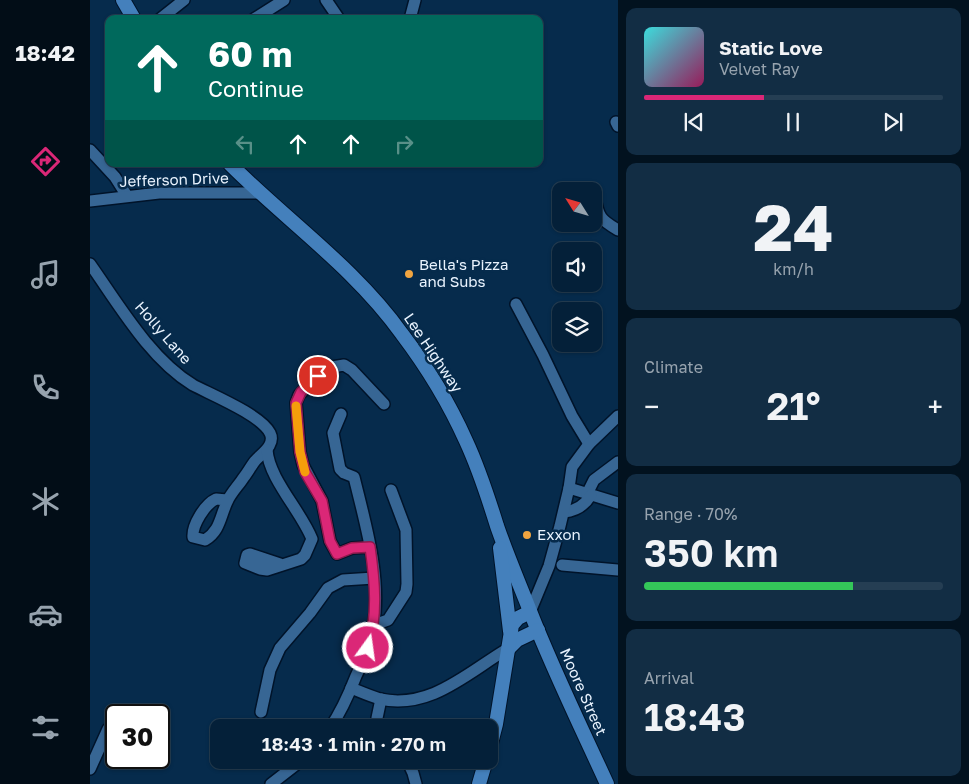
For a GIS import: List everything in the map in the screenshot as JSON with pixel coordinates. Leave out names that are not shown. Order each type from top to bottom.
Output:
[{"type":"main road","points":[[123,0],[132,15]]},
{"type":"main road","name":"Lee Highway","points":[[233,167],[352,276],[401,332],[450,407],[483,481],[530,612]]},
{"type":"main road","points":[[497,719],[510,632],[498,526]]},
{"type":"main road","points":[[510,632],[512,624],[518,618],[530,612]]},
{"type":"main road","name":"Moore Street","points":[[530,612],[607,784]]},
{"type":"main road","points":[[509,648],[517,640],[538,630]]},
{"type":"main road","points":[[479,784],[483,769]]},
{"type":"street","points":[[165,15],[184,0]]},
{"type":"street","points":[[260,15],[284,0]]},
{"type":"street","points":[[326,0],[333,15]]},
{"type":"street","points":[[411,15],[415,0]]},
{"type":"street","points":[[90,150],[105,166]]},
{"type":"street","points":[[106,167],[115,177],[127,196]]},
{"type":"street","name":"Jefferson Drive","points":[[90,201],[179,192],[260,193]]},
{"type":"street","points":[[602,219],[618,230]]},
{"type":"street","name":"Holly Lane","points":[[90,264],[139,332],[172,368],[194,385],[254,418],[270,432],[271,440],[267,450]]},
{"type":"street","points":[[516,304],[572,416],[589,444]]},
{"type":"street","points":[[370,547],[352,548],[337,554],[331,544],[322,501],[303,465],[300,452],[296,403],[301,392],[318,376],[332,367],[344,365],[352,370],[384,404]]},
{"type":"street","points":[[335,719],[351,688],[368,648],[374,625],[375,605],[370,547],[354,478],[340,469],[332,433],[341,414]]},
{"type":"street","points":[[530,612],[549,566],[564,512],[572,467],[589,444],[618,416]]},
{"type":"street","points":[[227,500],[254,463],[267,450]]},
{"type":"street","points":[[267,450],[267,455],[277,479],[300,515],[312,539],[306,555],[294,562],[280,564]]},
{"type":"street","points":[[564,512],[570,512],[587,503],[594,480],[618,462]]},
{"type":"street","points":[[569,488],[618,503]]},
{"type":"street","points":[[374,625],[388,620],[406,592],[408,584],[406,530],[391,490]]},
{"type":"street","points":[[562,565],[618,570]]},
{"type":"street","points":[[261,712],[270,670],[280,648],[310,613],[328,588],[342,580],[374,578]]},
{"type":"street","points":[[351,688],[381,699],[408,700],[426,697],[438,693],[509,648]]},
{"type":"street","points":[[377,719],[381,699]]},
{"type":"street","points":[[90,769],[105,736]]},
{"type":"street","points":[[271,784],[290,769]]},
{"type":"street","points":[[411,769],[416,784]]},
{"type":"slow traffic","points":[[296,406],[300,452],[305,472]]},
{"type":"place","name":"Bella's Pizza and Subs","points":[[409,274]]},
{"type":"place","name":"Exxon","points":[[527,535]]},
{"type":"route","points":[[318,376],[301,392],[296,403],[300,452],[305,472],[322,501],[330,541],[337,554],[352,548],[370,547],[375,605],[373,631],[368,648]]}]
